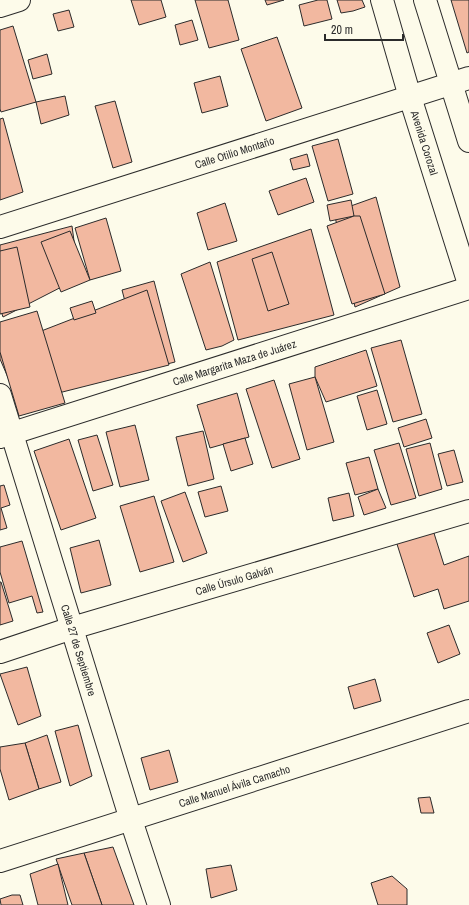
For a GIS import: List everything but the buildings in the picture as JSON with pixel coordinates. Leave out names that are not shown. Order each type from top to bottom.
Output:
[{"type":"street","points":[[0,6],[19,0]]},
{"type":"street","name":"Avenida Corozal","points":[[382,0],[410,97],[469,284]]},
{"type":"street","points":[[425,0],[460,81],[469,141]]},
{"type":"street","name":"Calle Otilio Montaño","points":[[0,227],[460,81]]},
{"type":"street","name":"Calle Margarita Maza de Juárez","points":[[6,435],[469,288]]},
{"type":"street","name":"Calle 27 de Septiembre","points":[[0,395],[6,435],[72,628],[131,820],[159,905]]},
{"type":"street","name":"Calle Úrsulo Galván","points":[[0,652],[72,628],[469,511]]},
{"type":"street","name":"Calle Manuel Ávila Camacho","points":[[0,861],[469,711]]}]
